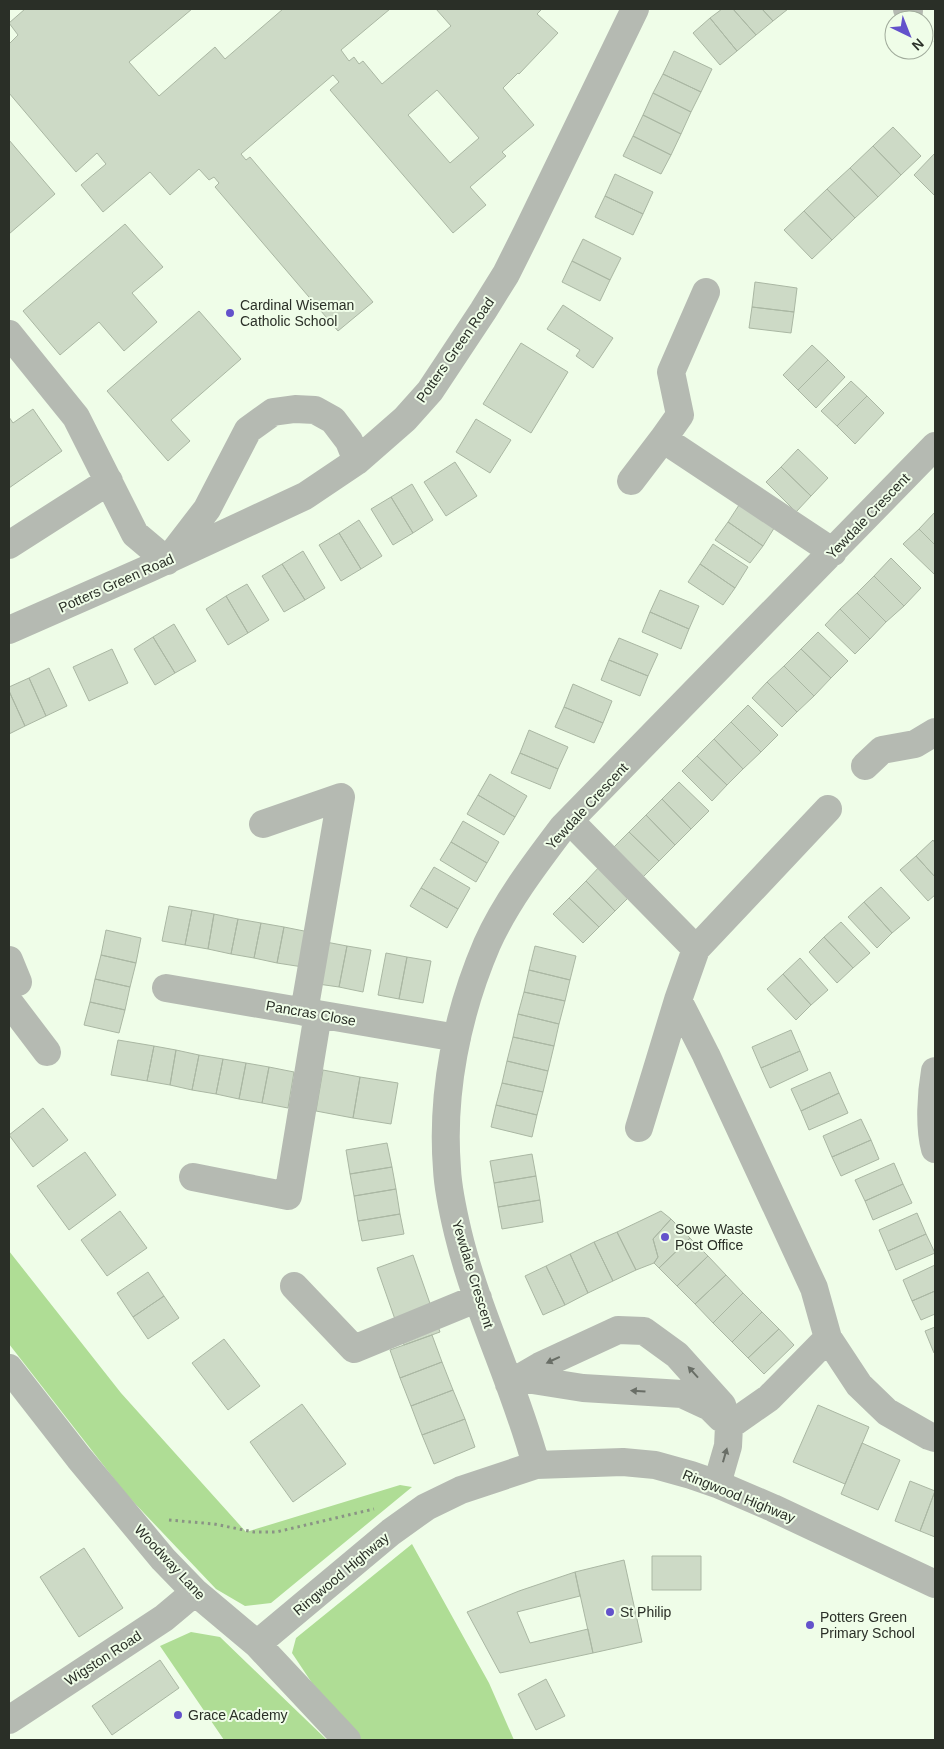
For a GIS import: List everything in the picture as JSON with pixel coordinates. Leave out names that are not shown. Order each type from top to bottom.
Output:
[{"type":"street","name":"Potters Green Road","points":[[9,630],[167,561],[305,496],[357,462],[405,419],[430,391],[506,274],[635,9]]},
{"type":"street","points":[[630,481],[680,415],[671,372],[706,292]]},
{"type":"street","points":[[9,334],[76,416],[135,534],[167,561],[207,509],[248,430],[273,412],[295,409],[315,410],[333,420],[349,441],[357,462]]},
{"type":"street","points":[[663,439],[833,552]]},
{"type":"street","name":"Yewdale Crescent","points":[[536,1465],[515,1381],[478,1298],[458,1233],[447,1170],[446,1120],[450,1078],[456,1038],[470,988],[488,943],[511,901],[526,877],[570,821],[935,446]]},
{"type":"street","points":[[9,544],[108,481]]},
{"type":"street","points":[[865,766],[882,750],[915,744],[935,732]]},
{"type":"street","points":[[193,1177],[288,1196],[341,797],[263,824]]},
{"type":"street","points":[[639,1128],[678,1000],[696,949],[828,809]]},
{"type":"street","points":[[570,821],[696,949]]},
{"type":"street","points":[[12,981],[47,1052]]},
{"type":"street","name":"Pancras Close","points":[[166,988],[456,1038]]},
{"type":"street","points":[[678,1000],[706,1055],[814,1288],[828,1338],[858,1385],[887,1412],[935,1438]]},
{"type":"street","points":[[935,1071],[932,1086],[931,1113],[935,1149]]},
{"type":"street","points":[[294,1286],[354,1349],[478,1298]]},
{"type":"street","points":[[515,1381],[540,1366],[618,1330],[644,1331],[677,1355],[722,1405],[729,1426],[728,1446],[717,1484]]},
{"type":"street","points":[[729,1426],[769,1398],[828,1338]]},
{"type":"street","name":"Woodway Lane","points":[[9,1368],[79,1458],[164,1559],[195,1592],[257,1644],[348,1740]]},
{"type":"street","points":[[515,1381],[583,1388],[682,1394],[710,1407],[729,1426]]},
{"type":"street","name":"Ringwood Highway","points":[[257,1644],[391,1532],[426,1507],[461,1490],[536,1465],[623,1462],[647,1464],[673,1470],[717,1484],[773,1508],[935,1584]]},
{"type":"street","name":"Wigston Road","points":[[9,1720],[164,1618],[195,1592]]},
{"type":"path","points":[[141,1532],[157,1519],[214,1524],[254,1532],[276,1532],[379,1507]]},
{"type":"green space","points":[[9,1251],[121,1393],[246,1532],[400,1485],[412,1487],[271,1603],[245,1606],[216,1589],[125,1493],[9,1344]]},
{"type":"green space","points":[[412,1544],[489,1683],[514,1740],[361,1740],[312,1683],[292,1653],[296,1638]]},
{"type":"green space","points":[[191,1632],[220,1637],[327,1740],[224,1740],[160,1646]]},
{"type":"building","points":[[25,9],[192,9],[129,62],[159,96],[215,47],[225,59],[283,9],[390,9],[341,50],[349,61],[354,57],[359,64],[363,61],[382,84],[451,26],[436,9],[542,9],[537,14],[558,33],[503,88],[534,125],[502,152],[506,156],[470,187],[486,205],[453,233],[330,90],[339,82],[333,75],[241,154],[246,160],[250,157],[373,302],[338,331],[215,187],[219,183],[214,177],[209,180],[199,169],[170,195],[150,172],[103,212],[81,185],[106,164],[97,153],[76,172],[9,93],[9,44],[18,35],[9,23]],"holes":[[[437,90],[479,138],[450,163],[408,115]]]},
{"type":"building","points":[[722,9],[733,9],[756,35],[737,51],[710,18]]},
{"type":"building","points":[[733,9],[762,9],[773,21],[756,35]]},
{"type":"building","points":[[762,9],[788,9],[773,21]]},
{"type":"building","points":[[710,18],[737,51],[720,65],[693,33]]},
{"type":"building","points":[[674,51],[712,69],[701,92],[663,74]]},
{"type":"building","points":[[663,74],[701,92],[691,112],[653,93]]},
{"type":"building","points":[[653,93],[691,112],[681,134],[643,115]]},
{"type":"building","points":[[643,115],[681,134],[671,155],[633,136]]},
{"type":"building","points":[[893,127],[921,156],[901,175],[873,146]]},
{"type":"building","points":[[633,136],[671,155],[661,174],[623,156]]},
{"type":"building","points":[[9,140],[55,194],[9,234]]},
{"type":"building","points":[[873,146],[901,175],[878,197],[850,168]]},
{"type":"building","points":[[935,153],[935,196],[914,175]]},
{"type":"building","points":[[850,168],[878,197],[855,218],[827,189]]},
{"type":"building","points":[[615,174],[653,192],[643,214],[605,196]]},
{"type":"building","points":[[827,189],[855,218],[832,240],[804,211]]},
{"type":"building","points":[[605,196],[643,214],[633,235],[595,217]]},
{"type":"building","points":[[804,211],[832,240],[812,259],[784,230]]},
{"type":"building","points":[[125,224],[163,267],[132,293],[157,322],[124,351],[99,322],[60,355],[23,311]]},
{"type":"building","points":[[583,239],[621,258],[610,280],[572,261]]},
{"type":"building","points":[[572,261],[610,280],[600,301],[562,282]]},
{"type":"building","points":[[755,282],[797,288],[794,312],[752,307]]},
{"type":"building","points":[[563,305],[613,338],[593,368],[576,356],[580,350],[547,329]]},
{"type":"building","points":[[752,307],[794,312],[791,333],[749,328]]},
{"type":"building","points":[[199,311],[241,359],[171,420],[190,441],[168,461],[107,391]]},
{"type":"building","points":[[521,343],[568,372],[531,433],[483,404]]},
{"type":"building","points":[[812,345],[828,360],[798,390],[783,375]]},
{"type":"building","points":[[828,360],[845,377],[816,408],[798,390]]},
{"type":"building","points":[[851,381],[867,396],[837,426],[821,411]]},
{"type":"building","points":[[867,396],[884,413],[855,444],[837,426]]},
{"type":"building","points":[[33,409],[62,451],[9,488],[9,417],[13,423]]},
{"type":"building","points":[[476,419],[511,440],[490,473],[456,452]]},
{"type":"building","points":[[798,449],[828,478],[811,496],[781,467]]},
{"type":"building","points":[[455,462],[477,496],[446,516],[424,482]]},
{"type":"building","points":[[781,467],[811,496],[796,512],[766,482]]},
{"type":"building","points":[[412,484],[433,520],[413,533],[391,497]]},
{"type":"building","points":[[391,497],[413,533],[393,545],[371,509]]},
{"type":"building","points":[[741,502],[776,525],[763,546],[728,522]]},
{"type":"building","points":[[935,512],[935,545],[919,529]]},
{"type":"building","points":[[359,520],[382,556],[361,569],[339,533]]},
{"type":"building","points":[[728,522],[763,546],[750,563],[715,540]]},
{"type":"building","points":[[919,529],[935,545],[934,574],[903,544]]},
{"type":"building","points":[[339,533],[361,569],[341,581],[319,545]]},
{"type":"building","points":[[713,544],[748,567],[735,588],[700,564]]},
{"type":"building","points":[[303,551],[325,588],[305,600],[282,564]]},
{"type":"building","points":[[891,558],[921,588],[904,606],[874,576]]},
{"type":"building","points":[[282,564],[305,600],[284,612],[262,576]]},
{"type":"building","points":[[700,564],[735,588],[723,605],[688,582]]},
{"type":"building","points":[[874,576],[904,606],[886,622],[857,593]]},
{"type":"building","points":[[247,584],[269,620],[248,633],[226,596]]},
{"type":"building","points":[[660,590],[699,606],[689,629],[650,612]]},
{"type":"building","points":[[857,593],[886,622],[870,639],[840,609]]},
{"type":"building","points":[[226,596],[248,633],[228,645],[206,609]]},
{"type":"building","points":[[840,609],[870,639],[855,654],[825,625]]},
{"type":"building","points":[[650,612],[689,629],[681,649],[642,632]]},
{"type":"building","points":[[174,624],[196,661],[175,673],[153,637]]},
{"type":"building","points":[[818,632],[848,661],[831,678],[801,649]]},
{"type":"building","points":[[153,637],[175,673],[155,685],[134,649]]},
{"type":"building","points":[[619,638],[658,654],[648,676],[609,660]]},
{"type":"building","points":[[112,649],[128,683],[89,701],[73,667]]},
{"type":"building","points":[[801,649],[831,678],[814,696],[784,666]]},
{"type":"building","points":[[609,660],[648,676],[640,696],[601,680]]},
{"type":"building","points":[[784,666],[814,696],[797,712],[767,682]]},
{"type":"building","points":[[49,668],[67,706],[46,716],[29,678]]},
{"type":"building","points":[[29,678],[46,716],[25,726],[9,691],[9,687]]},
{"type":"building","points":[[767,682],[797,712],[782,727],[752,698]]},
{"type":"building","points":[[573,684],[612,701],[603,723],[564,707]]},
{"type":"building","points":[[9,691],[25,726],[9,734]]},
{"type":"building","points":[[748,705],[778,735],[761,752],[731,722]]},
{"type":"building","points":[[564,707],[603,723],[594,743],[555,727]]},
{"type":"building","points":[[731,722],[761,752],[743,769],[714,739]]},
{"type":"building","points":[[529,730],[568,747],[558,769],[520,753]]},
{"type":"building","points":[[714,739],[743,769],[727,785],[697,756]]},
{"type":"building","points":[[520,753],[558,769],[550,789],[511,773]]},
{"type":"building","points":[[697,756],[727,785],[712,801],[682,771]]},
{"type":"building","points":[[490,774],[527,796],[515,817],[478,795]]},
{"type":"building","points":[[679,782],[709,811],[691,829],[662,799]]},
{"type":"building","points":[[478,795],[515,817],[504,835],[467,814]]},
{"type":"building","points":[[662,799],[691,829],[675,845],[646,815]]},
{"type":"building","points":[[646,815],[675,845],[659,861],[629,832]]},
{"type":"building","points":[[463,821],[499,842],[487,863],[451,842]]},
{"type":"building","points":[[629,832],[659,861],[643,877],[613,848]]},
{"type":"building","points":[[933,840],[935,843],[935,877],[916,856]]},
{"type":"building","points":[[451,842],[487,863],[476,882],[440,860]]},
{"type":"building","points":[[916,856],[935,877],[935,895],[928,901],[900,870]]},
{"type":"building","points":[[601,865],[631,895],[615,911],[586,881]]},
{"type":"building","points":[[434,867],[470,888],[458,909],[421,888]]},
{"type":"building","points":[[586,881],[615,911],[599,927],[569,898]]},
{"type":"building","points":[[881,887],[910,918],[892,933],[864,902]]},
{"type":"building","points":[[421,888],[458,909],[447,928],[410,906]]},
{"type":"building","points":[[569,898],[599,927],[583,943],[553,914]]},
{"type":"building","points":[[864,902],[892,933],[877,948],[848,917]]},
{"type":"building","points":[[169,906],[192,910],[185,945],[162,941]]},
{"type":"building","points":[[192,910],[214,914],[208,949],[185,945]]},
{"type":"building","points":[[214,914],[238,919],[231,954],[208,949]]},
{"type":"building","points":[[238,919],[261,923],[254,958],[231,954]]},
{"type":"building","points":[[841,922],[870,953],[853,968],[824,937]]},
{"type":"building","points":[[261,923],[284,927],[277,963],[254,958]]},
{"type":"building","points":[[284,927],[309,932],[303,967],[277,963]]},
{"type":"building","points":[[106,930],[141,938],[136,963],[101,955]]},
{"type":"building","points":[[824,937],[853,968],[837,983],[809,952]]},
{"type":"building","points":[[326,942],[347,946],[339,987],[318,984]]},
{"type":"building","points":[[347,946],[371,950],[363,992],[339,987]]},
{"type":"building","points":[[535,946],[576,956],[570,980],[529,970]]},
{"type":"building","points":[[386,953],[407,957],[399,999],[378,995]]},
{"type":"building","points":[[101,955],[136,963],[130,987],[95,979]]},
{"type":"building","points":[[407,957],[431,961],[423,1003],[399,999]]},
{"type":"building","points":[[800,958],[828,990],[811,1005],[783,974]]},
{"type":"building","points":[[529,970],[570,980],[565,1001],[524,992]]},
{"type":"building","points":[[783,974],[811,1005],[796,1020],[767,989]]},
{"type":"building","points":[[95,979],[130,987],[125,1010],[90,1002]]},
{"type":"building","points":[[524,992],[565,1001],[559,1024],[518,1014]]},
{"type":"building","points":[[90,1002],[125,1010],[119,1033],[84,1025]]},
{"type":"building","points":[[518,1014],[559,1024],[554,1046],[513,1037]]},
{"type":"building","points":[[791,1030],[800,1051],[761,1068],[752,1047]]},
{"type":"building","points":[[513,1037],[554,1046],[548,1071],[507,1061]]},
{"type":"building","points":[[118,1040],[154,1046],[147,1081],[111,1075]]},
{"type":"building","points":[[154,1046],[176,1050],[170,1085],[147,1081]]},
{"type":"building","points":[[176,1050],[199,1055],[192,1090],[170,1085]]},
{"type":"building","points":[[800,1051],[808,1070],[770,1088],[761,1068]]},
{"type":"building","points":[[199,1055],[223,1059],[216,1094],[192,1090]]},
{"type":"building","points":[[223,1059],[246,1063],[239,1099],[216,1094]]},
{"type":"building","points":[[507,1061],[548,1071],[543,1092],[502,1083]]},
{"type":"building","points":[[246,1063],[269,1067],[262,1103],[239,1099]]},
{"type":"building","points":[[269,1067],[294,1072],[288,1108],[262,1103]]},
{"type":"building","points":[[323,1070],[360,1077],[353,1118],[316,1111]]},
{"type":"building","points":[[830,1072],[839,1093],[801,1111],[791,1089]]},
{"type":"building","points":[[360,1077],[398,1083],[391,1124],[353,1118]]},
{"type":"building","points":[[502,1083],[543,1092],[537,1115],[496,1105]]},
{"type":"building","points":[[839,1093],[848,1113],[809,1130],[801,1111]]},
{"type":"building","points":[[496,1105],[537,1115],[532,1137],[491,1127]]},
{"type":"building","points":[[43,1108],[68,1140],[33,1167],[9,1135]]},
{"type":"building","points":[[861,1119],[871,1140],[832,1157],[823,1136]]},
{"type":"building","points":[[871,1140],[879,1159],[841,1176],[832,1157]]},
{"type":"building","points":[[387,1143],[392,1167],[350,1174],[346,1150]]},
{"type":"building","points":[[85,1152],[116,1195],[69,1230],[37,1186]]},
{"type":"building","points":[[532,1154],[536,1176],[494,1183],[490,1161]]},
{"type":"building","points":[[894,1163],[903,1184],[865,1201],[855,1180]]},
{"type":"building","points":[[392,1167],[396,1189],[354,1196],[350,1174]]},
{"type":"building","points":[[536,1176],[540,1200],[498,1207],[494,1183]]},
{"type":"building","points":[[903,1184],[912,1203],[873,1220],[865,1201]]},
{"type":"building","points":[[396,1189],[400,1214],[358,1221],[354,1196]]},
{"type":"building","points":[[540,1200],[543,1222],[502,1229],[498,1207]]},
{"type":"building","points":[[120,1211],[147,1248],[107,1276],[81,1240]]},
{"type":"building","points":[[661,1211],[671,1219],[653,1239],[658,1257],[654,1263],[636,1270],[617,1232]]},
{"type":"building","points":[[917,1213],[926,1234],[888,1251],[879,1230]]},
{"type":"building","points":[[400,1214],[404,1234],[362,1241],[358,1221]]},
{"type":"building","points":[[671,1219],[690,1238],[659,1268],[654,1263],[658,1257],[653,1239]]},
{"type":"building","points":[[617,1232],[636,1270],[613,1281],[594,1242]]},
{"type":"building","points":[[926,1234],[935,1253],[896,1270],[888,1251]]},
{"type":"building","points":[[690,1238],[708,1256],[677,1286],[659,1268]]},
{"type":"building","points":[[594,1242],[613,1281],[588,1293],[570,1254]]},
{"type":"building","points":[[570,1254],[588,1293],[565,1305],[546,1266]]},
{"type":"building","points":[[413,1255],[440,1332],[404,1345],[377,1268]]},
{"type":"building","points":[[708,1256],[726,1275],[695,1304],[677,1286]]},
{"type":"building","points":[[935,1265],[935,1291],[912,1301],[903,1280]]},
{"type":"building","points":[[546,1266],[565,1305],[543,1315],[525,1276]]},
{"type":"building","points":[[148,1272],[164,1296],[133,1317],[117,1293]]},
{"type":"building","points":[[726,1275],[743,1293],[713,1323],[695,1304]]},
{"type":"building","points":[[935,1291],[935,1314],[921,1320],[912,1301]]},
{"type":"building","points":[[743,1293],[762,1312],[732,1342],[713,1323]]},
{"type":"building","points":[[164,1296],[179,1318],[148,1339],[133,1317]]},
{"type":"building","points":[[762,1312],[779,1329],[748,1358],[732,1342]]},
{"type":"building","points":[[935,1327],[935,1352],[934,1353],[925,1331]]},
{"type":"building","points":[[779,1329],[794,1345],[764,1374],[748,1358]]},
{"type":"building","points":[[432,1335],[442,1362],[400,1378],[390,1350]]},
{"type":"building","points":[[224,1339],[260,1386],[228,1410],[192,1363]]},
{"type":"building","points":[[442,1362],[453,1390],[411,1406],[400,1378]]},
{"type":"building","points":[[453,1390],[465,1419],[422,1435],[411,1406]]},
{"type":"building","points":[[302,1404],[346,1464],[293,1502],[250,1442]]},
{"type":"building","points":[[818,1405],[869,1427],[845,1484],[793,1462]]},
{"type":"building","points":[[465,1419],[475,1447],[434,1464],[422,1435]]},
{"type":"building","points":[[862,1443],[900,1460],[878,1510],[841,1494]]},
{"type":"building","points":[[910,1481],[935,1491],[920,1531],[895,1521]]},
{"type":"building","points":[[935,1491],[935,1537],[920,1531]]},
{"type":"building","points":[[84,1548],[123,1608],[79,1637],[40,1577]]},
{"type":"building","points":[[652,1556],[701,1556],[701,1590],[652,1590]]},
{"type":"building","name":"St Philip","points":[[624,1560],[642,1642],[593,1653],[575,1572]]},
{"type":"building","points":[[575,1572],[580,1596],[517,1612],[530,1643],[588,1629],[593,1653],[500,1673],[467,1612],[519,1591]]},
{"type":"building","points":[[160,1660],[179,1688],[112,1735],[92,1706]]},
{"type":"building","points":[[546,1679],[565,1716],[536,1730],[518,1694]]},
{"type":"place","name":"Cardinal Wiseman Catholic School","points":[[230,313]]},
{"type":"place","name":"Sowe Waste Post Office","points":[[665,1237]]},
{"type":"place","name":"St Philip","points":[[610,1612]]},
{"type":"place","name":"Potters Green Primary School","points":[[810,1625]]},
{"type":"place","name":"Grace Academy","points":[[178,1715]]}]
